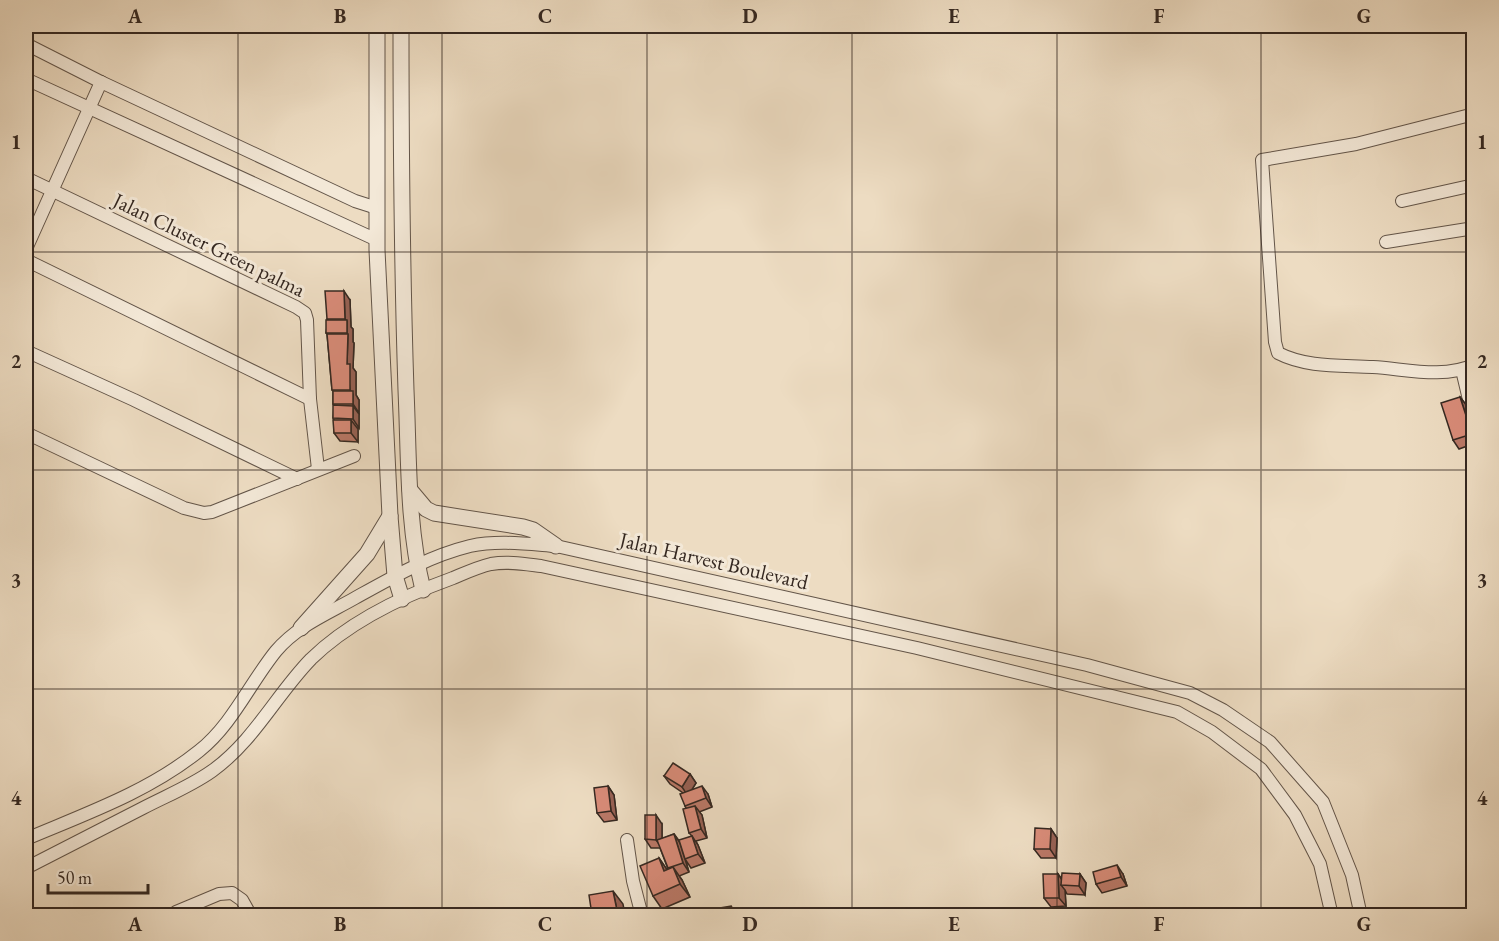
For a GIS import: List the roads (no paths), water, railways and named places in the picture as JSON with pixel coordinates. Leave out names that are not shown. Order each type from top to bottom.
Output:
[{"type":"street","points":[[377,26],[377,240],[390,516],[395,576],[402,599]]},
{"type":"street","points":[[401,26],[401,252],[410,490],[417,566],[423,590]]},
{"type":"street","points":[[26,44],[100,85],[355,201],[376,208]]},
{"type":"street","points":[[26,79],[90,104],[377,240]]},
{"type":"street","points":[[26,249],[100,85]]},
{"type":"street","points":[[1473,114],[1356,144],[1262,160],[1275,342],[1278,353],[1323,364],[1409,371],[1468,368],[1473,421]]},
{"type":"street","name":"Jalan Cluster Green palma","points":[[26,178],[305,313],[310,399],[318,469]]},
{"type":"street","points":[[1402,201],[1473,185]]},
{"type":"street","points":[[1386,242],[1473,228]]},
{"type":"street","points":[[26,260],[310,399]]},
{"type":"street","points":[[26,351],[135,400],[297,479]]},
{"type":"street","points":[[26,433],[184,508],[204,513],[212,512],[354,456]]},
{"type":"street","points":[[410,490],[426,508],[434,513],[522,526],[533,530],[556,546]]},
{"type":"street","points":[[301,628],[367,554],[390,516]]},
{"type":"street","name":"Jalan Harvest Boulevard","points":[[26,839],[136,793],[199,752],[224,724],[276,652],[301,628],[417,566],[471,546],[516,543],[556,546],[1087,665],[1190,693],[1223,710],[1270,742],[1323,802],[1352,875],[1361,915]]},
{"type":"street","name":"Jalan Harvest Boulevard","points":[[26,868],[211,771],[254,732],[312,658],[357,623],[402,599],[493,564],[520,564],[541,566],[917,648],[1178,712],[1212,732],[1261,769],[1295,815],[1320,864],[1332,915]]},
{"type":"street","points":[[837,632],[842,610]]},
{"type":"street","points":[[627,840],[633,881],[642,915]]},
{"type":"street","points":[[176,912],[219,894],[232,893],[242,900],[251,915]]}]
